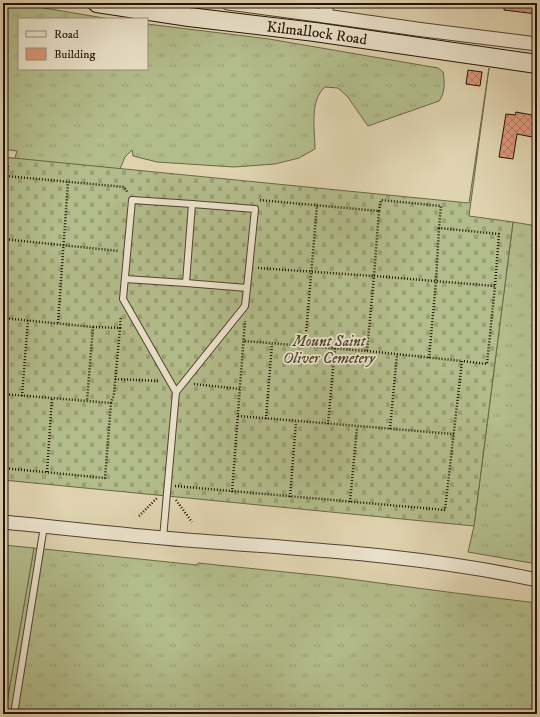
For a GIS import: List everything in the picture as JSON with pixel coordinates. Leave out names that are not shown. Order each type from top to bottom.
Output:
[{"type":"main road","name":"Kilmallock Road","points":[[96,3],[160,8],[315,32],[423,39],[537,64]]},
{"type":"street","points":[[228,3],[326,9],[423,39],[537,44]]},
{"type":"street","points":[[3,522],[163,538],[295,548],[452,565],[537,580]]},
{"type":"lane","points":[[163,538],[176,392],[245,306],[255,209],[132,200],[123,299],[176,392]]},
{"type":"lane","points":[[186,283],[192,204]]},
{"type":"lane","points":[[125,279],[247,288]]},
{"type":"lane","points":[[14,714],[44,526]]},
{"type":"path","points":[[3,164],[8,165],[3,214]]},
{"type":"path","points":[[6,176],[124,187],[132,200]]},
{"type":"path","points":[[58,323],[68,182]]},
{"type":"path","points":[[255,209],[256,200],[379,211]]},
{"type":"path","points":[[367,351],[381,200],[441,206],[429,358]]},
{"type":"path","points":[[305,346],[317,205]]},
{"type":"path","points":[[244,341],[367,351],[487,364],[499,234],[439,228]]},
{"type":"path","points":[[3,239],[128,252]]},
{"type":"path","points":[[250,267],[495,286]]},
{"type":"path","points":[[232,492],[244,341],[245,306]]},
{"type":"path","points":[[3,318],[93,327],[120,328],[114,394],[111,403],[105,478],[3,468]]},
{"type":"path","points":[[22,396],[28,320]]},
{"type":"path","points":[[88,401],[93,327]]},
{"type":"path","points":[[266,419],[272,343]]},
{"type":"path","points":[[328,424],[335,348]]},
{"type":"path","points":[[390,429],[397,354]]},
{"type":"path","points":[[167,486],[445,510],[462,361]]},
{"type":"path","points":[[115,379],[170,382]]},
{"type":"path","points":[[184,383],[240,389]]},
{"type":"path","points":[[3,394],[111,403]]},
{"type":"path","points":[[47,472],[52,398]]},
{"type":"path","points":[[238,416],[454,434]]},
{"type":"path","points":[[290,497],[296,422]]},
{"type":"path","points":[[350,502],[357,426]]},
{"type":"green space","points":[[3,3],[14,3],[104,18],[18,18],[18,70],[148,70],[148,24],[269,39],[438,68],[443,72],[443,91],[439,101],[368,126],[347,96],[338,88],[325,87],[320,93],[315,108],[315,149],[299,158],[275,164],[234,167],[157,162],[133,156],[132,150],[125,157],[120,169],[13,163],[17,151],[3,149]]},
{"type":"green space","name":"Mount Saint Oliver Cemetery","points":[[489,68],[469,216],[513,222],[474,526],[3,480],[3,157],[469,203]]},
{"type":"green space","points":[[513,222],[537,226],[537,564],[468,552],[474,526]]},
{"type":"green space","points":[[3,545],[34,548],[5,714],[3,714]]},
{"type":"green space","points":[[34,548],[197,565],[198,563],[334,577],[537,603],[537,714],[5,714]]},
{"type":"building","points":[[504,3],[537,3],[537,14],[504,10]]},
{"type":"building","points":[[468,70],[482,72],[480,86],[466,84]]},
{"type":"building","points":[[516,112],[537,116],[537,138],[517,134],[513,159],[499,157],[506,114],[515,115]]}]
